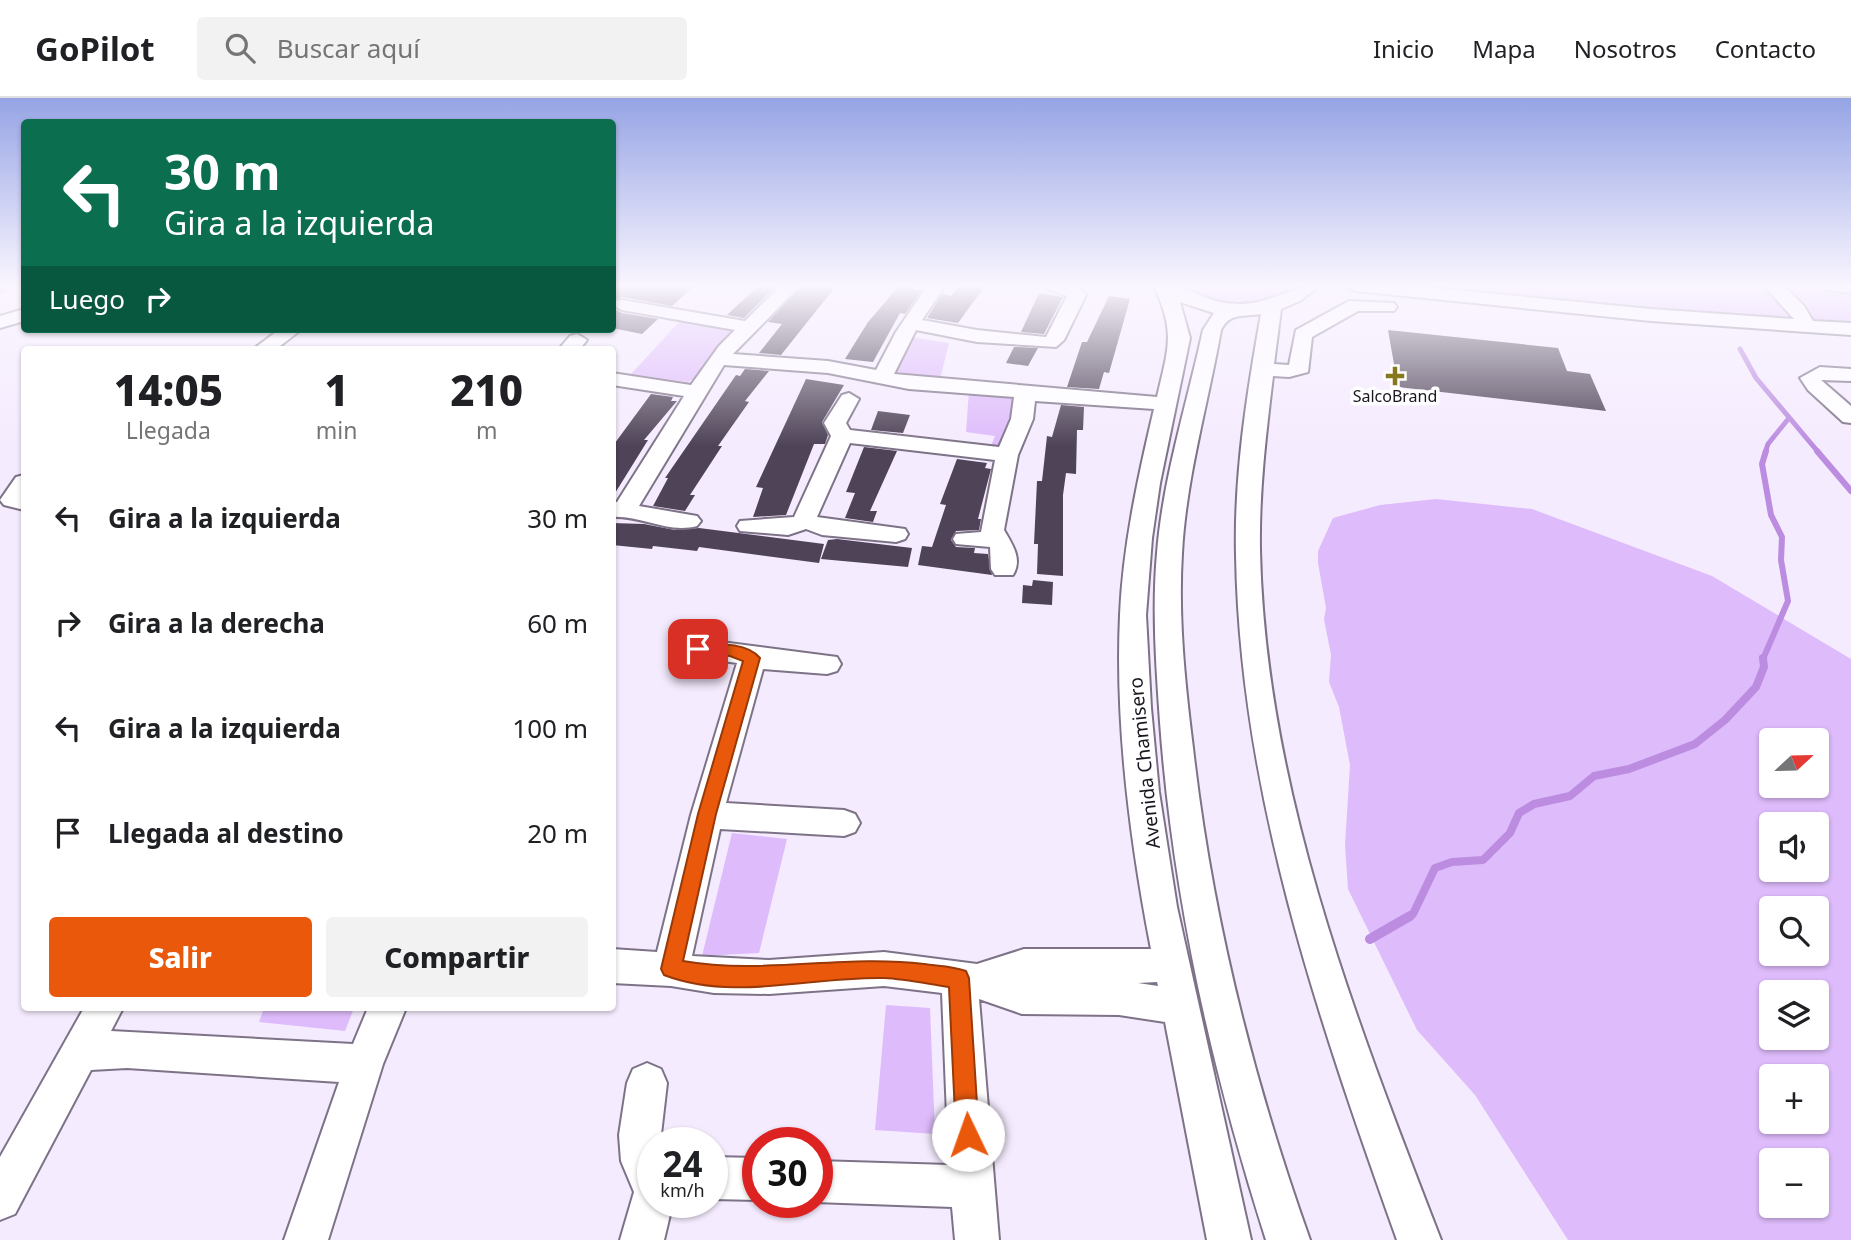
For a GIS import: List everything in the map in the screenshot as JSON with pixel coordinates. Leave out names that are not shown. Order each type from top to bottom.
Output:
[{"type":"street","points":[[689,521],[649,517],[619,509],[720,359],[738,339]]},
{"type":"street","points":[[883,377],[904,339]]},
{"type":"street","points":[[1011,339],[1049,343],[1054,339]]},
{"type":"street","name":"Avenida Chamisero","points":[[1180,339],[1148,483],[1133,615],[1143,792],[1178,1006],[1229,1240]]},
{"type":"street","name":"Avenida Chamisero","points":[[1210,339],[1178,489],[1169,552],[1167,618],[1183,814],[1216,996],[1239,1092],[1288,1240]]},
{"type":"street","points":[[1268,339],[1251,465],[1248,556],[1259,689],[1268,746],[1300,878],[1329,979],[1419,1240]]},
{"type":"street","points":[[1264,369],[1289,371],[1301,368],[1302,339]]},
{"type":"street","points":[[720,359],[794,363],[938,385],[997,387],[1090,407],[1165,410]]},
{"type":"street","points":[[1851,375],[1819,373],[1810,377],[1815,386],[1851,417]]},
{"type":"street","points":[[616,380],[698,392]]},
{"type":"street","points":[[1004,569],[1004,551],[992,530],[1007,455],[1031,394]]},
{"type":"street","points":[[849,398],[835,423],[837,430],[844,436],[1007,455]]},
{"type":"street","points":[[807,521],[805,515],[837,443],[844,436]]},
{"type":"street","points":[[21,486],[12,500],[21,502]]},
{"type":"street","points":[[749,526],[788,527],[807,521],[822,527],[896,534]]},
{"type":"street","points":[[965,538],[998,540]]},
{"type":"street","points":[[698,649],[732,650],[752,658],[827,664]]},
{"type":"street","points":[[671,969],[707,814],[752,658]]},
{"type":"street","points":[[707,814],[844,823]]},
{"type":"street","points":[[968,980],[1024,966],[1107,968],[1171,965]]},
{"type":"street","points":[[616,966],[671,969],[714,976],[769,977],[884,969],[968,980],[1022,997],[1119,998],[1178,1006]]},
{"type":"street","points":[[968,980],[971,1188],[977,1240]]},
{"type":"street","points":[[0,1199],[102,1011]]},
{"type":"street","points":[[306,1240],[363,1065],[386,1011]]},
{"type":"street","points":[[78,1052],[127,1049],[363,1065]]},
{"type":"street","points":[[640,1127],[647,1083]]},
{"type":"street","points":[[833,1183],[971,1188]]},
{"type":"street","points":[[642,1240],[648,1218]]},
{"type":"shaded area","points":[[663,339],[726,339],[709,356],[696,378],[688,382],[631,374]]},
{"type":"shaded area","points":[[908,339],[949,343],[940,379],[892,372]]},
{"type":"shaded area","points":[[969,390],[1011,396],[1018,402],[1003,446],[991,446],[995,436],[966,432]]},
{"type":"shaded area","points":[[1436,499],[1532,509],[1712,576],[1851,659],[1851,1240],[1568,1240],[1475,1095],[1417,1030],[1348,889],[1345,845],[1350,765],[1339,707],[1329,682],[1331,655],[1318,563],[1318,551],[1333,518],[1380,505]]},
{"type":"shaded area","points":[[732,833],[787,839],[759,953],[702,956]]},
{"type":"shaded area","points":[[886,1005],[930,1008],[935,1134],[875,1130]]},
{"type":"shaded area","points":[[263,1011],[353,1011],[345,1031],[259,1022]]},
{"type":"building","points":[[770,339],[794,339],[781,355],[759,353]]},
{"type":"building","points":[[857,339],[886,339],[873,362],[845,359]]},
{"type":"building","points":[[1088,339],[1119,339],[1109,373],[1104,372],[1099,389],[1067,387],[1082,342]]},
{"type":"building","points":[[1390,339],[1476,339],[1558,348],[1567,371],[1590,374],[1606,411],[1398,387]]},
{"type":"building","points":[[1014,347],[1038,348],[1028,366],[1006,363]]},
{"type":"building","points":[[745,369],[769,371],[745,401],[749,402],[718,446],[722,446],[690,495],[695,495],[685,511],[653,506],[668,478],[665,478],[736,375],[740,376]]},
{"type":"building","points":[[806,379],[844,385],[822,422],[828,435],[825,444],[814,444],[786,515],[753,517],[763,488],[756,487]]},
{"type":"building","points":[[651,394],[673,397],[671,401],[677,401],[644,440],[648,440],[616,492],[616,442]]},
{"type":"building","points":[[1061,405],[1084,407],[1083,430],[1077,430],[1076,474],[1066,473],[1063,495],[1063,576],[1037,574],[1038,544],[1034,544],[1037,481],[1042,481],[1047,436],[1052,437]]},
{"type":"building","points":[[878,411],[910,415],[903,433],[871,430]]},
{"type":"building","points":[[864,447],[897,451],[870,511],[877,511],[873,522],[845,518],[855,493],[846,492]]},
{"type":"building","points":[[957,459],[987,463],[985,468],[991,469],[978,519],[981,519],[979,530],[956,531],[951,540],[956,547],[975,548],[974,553],[988,554],[992,575],[918,565],[922,546],[932,547],[946,505],[940,504]]},
{"type":"building","points":[[616,523],[644,524],[675,530],[699,528],[824,544],[819,563],[699,547],[697,551],[653,546],[652,549],[616,545]]},
{"type":"building","points":[[828,540],[912,548],[908,567],[821,559]]},
{"type":"building","points":[[1033,580],[1053,582],[1052,605],[1022,603],[1023,585],[1032,586]]},
{"type":"waterway","points":[[1740,349],[1756,378],[1819,453]]},
{"type":"waterway","points":[[1765,453],[1768,444],[1789,418]]},
{"type":"waterway","points":[[1763,659],[1788,601],[1781,560],[1782,537],[1771,515],[1762,464],[1766,451]]},
{"type":"waterway","points":[[1817,451],[1851,491]]},
{"type":"waterway","points":[[1410,916],[1435,868],[1452,862],[1483,860],[1510,833],[1519,813],[1534,804],[1570,796],[1594,776],[1629,769],[1695,744],[1725,720],[1756,687],[1764,667],[1763,659]]},
{"type":"waterway","points":[[1370,939],[1410,916]]},
{"type":"place","name":"SalcoBrand","points":[[1395,376]]},
{"type":"route","points":[[698,649],[732,650],[752,658],[707,814],[671,969],[714,976],[769,977],[884,969],[959,978],[968,1135]]}]
